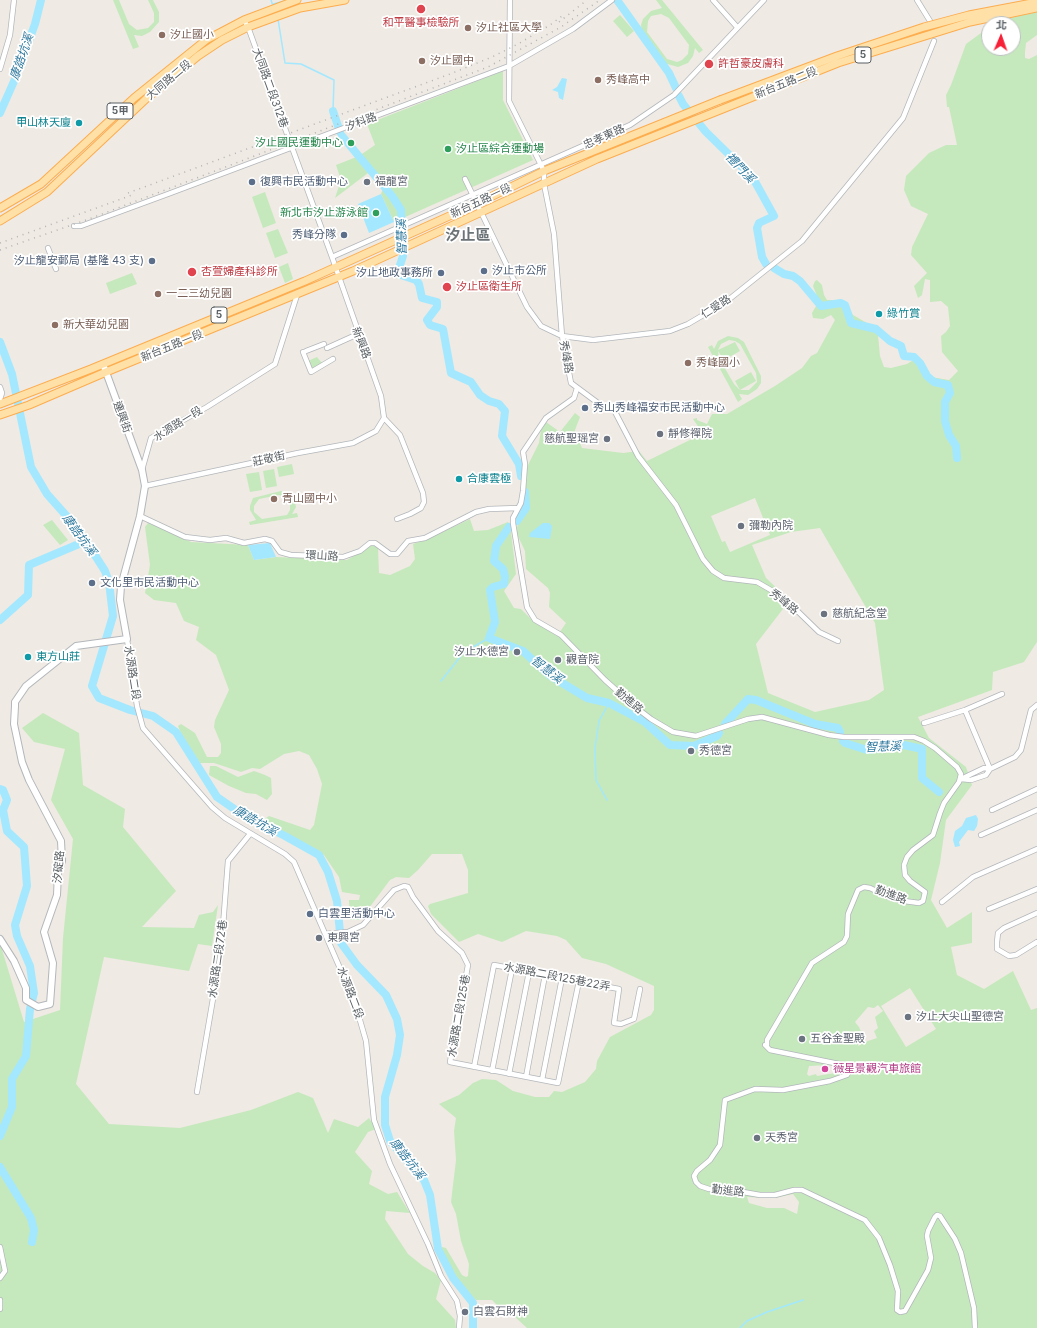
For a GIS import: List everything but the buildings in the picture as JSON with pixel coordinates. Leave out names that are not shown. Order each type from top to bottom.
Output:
[{"type":"main road","name":"大同路二段","points":[[0,221],[47,192],[142,104],[198,56],[222,40],[248,27],[300,8],[345,0]]},
{"type":"main road","name":"大同路二段","points":[[0,208],[41,184],[134,98],[206,40],[244,20],[295,1]]},
{"type":"main road","name":"新台五路二段","points":[[542,168],[837,56],[924,27],[969,15],[1037,2]]},
{"type":"main road","name":"新台五路二段","points":[[544,184],[597,159],[838,63],[970,22],[1037,8]]},
{"type":"main road","points":[[134,98],[142,104]]},
{"type":"main road","name":"新台五路一段","points":[[0,404],[103,364],[336,268],[476,204],[542,168]]},
{"type":"main road","name":"新台五路一段","points":[[2,415],[297,295],[544,184]]},
{"type":"street","points":[[0,69],[10,35],[14,0]]},
{"type":"street","name":"秀峰路","points":[[510,0],[509,102],[542,168],[554,234],[562,336],[571,383],[602,406],[614,410],[638,456],[676,505],[703,559],[712,571],[724,578],[757,582],[783,597],[820,632],[838,641]]},
{"type":"street","name":"汐科路","points":[[74,226],[81,226],[509,66],[573,29],[612,0]]},
{"type":"street","points":[[713,0],[737,27]]},
{"type":"street","name":"忠孝東路","points":[[332,257],[472,196],[542,168],[630,125],[674,95],[764,0]]},
{"type":"street","points":[[917,0],[930,21]]},
{"type":"street","points":[[295,1],[300,8]]},
{"type":"street","points":[[244,20],[248,27]]},
{"type":"street","name":"大同路二段312巷","points":[[248,27],[293,148]]},
{"type":"street","name":"仁愛路","points":[[465,179],[472,196],[536,322],[541,326],[562,336],[593,340],[670,330],[688,324],[727,301],[802,241],[903,118],[934,41]]},
{"type":"street","name":"新興路","points":[[293,148],[381,396],[384,418]]},
{"type":"street","points":[[48,248],[56,269]]},
{"type":"street","name":"水源路一段","points":[[127,639],[120,600],[121,586],[140,516],[145,486],[142,470],[151,438],[207,407],[275,364],[297,295]]},
{"type":"street","points":[[333,359],[311,372],[305,351],[326,346],[358,334]]},
{"type":"street","name":"連興街","points":[[103,364],[142,470]]},
{"type":"street","points":[[0,387],[2,392],[0,400]]},
{"type":"street","name":"勤進路","points":[[577,388],[574,398],[546,418],[523,452],[525,464],[524,479],[520,502],[513,518],[513,523],[523,587],[529,612],[536,620],[561,635],[605,680],[651,719],[674,732],[696,736],[748,719],[762,717],[844,737],[914,738],[924,741],[936,748],[957,767],[961,774],[961,779],[944,803],[933,835],[913,850],[907,857],[904,865],[906,875],[910,881],[925,892],[923,901],[919,903],[891,898],[870,888],[864,887],[858,890],[848,914],[844,942],[812,963],[767,1040],[767,1045],[765,1045],[770,1050],[849,1066],[850,1070],[847,1075],[830,1081],[783,1090],[755,1089],[725,1100],[721,1142],[710,1160],[697,1171],[694,1176],[696,1182],[704,1189],[726,1189],[760,1195],[776,1195],[794,1190],[802,1190],[865,1220],[879,1238],[890,1265],[898,1291],[897,1310],[900,1312],[905,1311],[928,1270],[930,1258],[927,1236],[937,1215],[942,1219],[951,1232],[961,1253],[974,1308],[975,1328]]},
{"type":"street","points":[[384,418],[400,435],[423,493],[424,502],[421,508],[396,519]]},
{"type":"street","name":"莊敬街","points":[[145,486],[298,453],[353,443],[376,431],[384,418]]},
{"type":"street","name":"環山路","points":[[140,516],[185,537],[210,540],[226,538],[244,543],[265,539],[272,541],[280,552],[291,555],[349,557],[370,543],[375,543],[390,554],[397,554],[408,541],[425,538],[476,512],[489,509],[518,508]]},
{"type":"street","name":"汐碇路","points":[[0,939],[14,961],[26,988],[26,1000],[38,1007],[50,1004],[53,963],[44,932],[57,895],[58,873],[62,861],[61,841],[29,780],[22,762],[14,724],[15,702],[26,686],[76,646],[127,639]]},
{"type":"street","name":"水源路二段","points":[[127,639],[139,718],[143,728],[212,807],[225,818],[285,854],[294,862],[328,934],[355,1003],[365,1036],[374,1120],[390,1164],[428,1244],[441,1276],[457,1301],[460,1316],[459,1328]]},
{"type":"street","points":[[924,723],[965,710],[1002,694]]},
{"type":"street","points":[[961,779],[971,780],[986,775],[990,769],[1015,757],[1021,750],[1031,710],[1037,705]]},
{"type":"street","points":[[965,710],[990,769]]},
{"type":"street","points":[[992,810],[1037,789]]},
{"type":"street","points":[[981,835],[1037,810]]},
{"type":"street","name":"水源路二段72巷","points":[[198,1092],[221,952],[228,862],[250,834]]},
{"type":"street","points":[[942,902],[973,877],[1037,849]]},
{"type":"street","name":"水源路二段125巷","points":[[328,934],[348,932],[363,925],[371,918],[394,890],[404,886],[408,887],[413,897],[438,931],[462,953],[468,966],[450,1062],[492,1071],[558,1083],[579,981]]},
{"type":"street","points":[[990,909],[1037,889]]},
{"type":"street","points":[[1037,913],[1004,928],[998,933],[997,949],[1009,956],[1016,955],[1037,942]]},
{"type":"street","name":"水源路二段125巷22弄","points":[[474,1067],[494,965],[619,989],[614,1023],[621,1024],[634,1019],[640,989]]},
{"type":"street","points":[[492,1071],[512,968]]},
{"type":"street","points":[[509,1074],[529,972]]},
{"type":"street","points":[[526,1077],[545,975]]},
{"type":"street","points":[[542,1080],[562,978]]},
{"type":"street","points":[[0,1247],[5,1271],[0,1278]]},
{"type":"street","points":[[0,1300],[0,1308]]},
{"type":"green space","points":[[113,0],[119,0],[129,24],[137,30],[148,28],[154,22],[154,13],[148,0],[153,0],[159,12],[159,22],[150,32],[142,36],[134,35],[139,47],[133,49]]},
{"type":"green space","points":[[656,0],[662,0],[703,50],[699,53],[695,48],[693,56],[688,63],[678,67],[664,63],[642,35],[641,25],[643,19],[651,11],[662,8]],"holes":[[[661,14],[669,18],[689,45],[688,54],[682,60],[677,62],[667,59],[647,32],[648,21],[651,16]]]},
{"type":"green space","points":[[1037,12],[1037,35],[1026,43],[1025,58],[1029,59],[1037,55],[1037,642],[1024,662],[993,672],[992,690],[918,717],[929,738],[966,767],[972,785],[946,820],[940,863],[931,900],[947,928],[972,912],[972,943],[951,947],[957,975],[984,989],[1013,971],[1031,1010],[1037,1008],[1037,1328],[527,1328],[514,1316],[507,1315],[492,1300],[476,1300],[470,1295],[455,1278],[440,1250],[442,1247],[446,1248],[462,1275],[466,1277],[468,1276],[469,1264],[461,1241],[456,1214],[451,1202],[456,1160],[454,1131],[456,1118],[439,1104],[459,1095],[473,1083],[482,1079],[496,1080],[513,1091],[535,1097],[549,1097],[554,1091],[562,1092],[585,1082],[596,1069],[597,1061],[610,1037],[651,1015],[654,1010],[654,986],[606,964],[582,958],[566,940],[557,936],[526,931],[502,942],[478,934],[459,942],[431,914],[428,906],[430,904],[468,893],[468,870],[462,854],[432,854],[409,878],[396,877],[390,880],[360,920],[350,920],[349,900],[359,900],[360,895],[342,892],[339,877],[324,855],[263,820],[269,816],[310,830],[314,825],[322,784],[317,769],[309,755],[299,751],[284,754],[260,769],[252,768],[241,772],[214,763],[200,763],[182,736],[178,726],[181,724],[195,733],[207,757],[218,757],[221,753],[221,744],[214,727],[215,720],[229,690],[216,655],[196,640],[199,627],[184,621],[176,603],[154,600],[145,593],[150,565],[145,527],[148,523],[153,524],[191,542],[248,545],[254,560],[276,557],[347,560],[372,545],[378,548],[379,573],[390,575],[410,566],[415,559],[413,544],[428,539],[470,519],[474,531],[488,530],[508,522],[511,532],[516,574],[504,591],[514,608],[521,609],[532,620],[557,636],[566,623],[549,607],[550,593],[548,588],[526,569],[525,551],[516,532],[520,515],[525,505],[527,467],[539,443],[541,430],[546,422],[560,432],[575,413],[580,417],[575,430],[575,437],[578,439],[582,448],[623,453],[639,451],[647,461],[694,438],[691,432],[699,428],[693,419],[697,418],[697,420],[707,424],[712,414],[727,414],[775,386],[802,368],[811,356],[817,353],[835,320],[831,315],[823,319],[813,318],[812,313],[819,301],[813,286],[817,280],[822,285],[824,295],[827,300],[842,300],[847,304],[853,315],[867,323],[878,335],[880,356],[884,367],[891,368],[907,364],[918,357],[931,377],[949,380],[958,371],[942,352],[941,336],[950,326],[948,307],[941,301],[930,302],[930,280],[925,279],[922,295],[918,298],[914,286],[927,273],[911,255],[912,247],[928,214],[911,206],[904,190],[906,176],[929,153],[946,145],[957,145],[949,107],[947,107],[946,95],[966,44],[981,33],[981,56],[1021,56],[1021,16],[1018,16]],"holes":[[[755,498],[770,535],[730,552],[725,541],[722,542],[711,516]],[[820,528],[875,623],[884,690],[869,700],[815,712],[768,693],[756,644],[786,605],[784,595],[766,578],[752,545],[791,532]],[[910,988],[936,1029],[906,1047],[881,1006]],[[878,1005],[883,1011],[875,1017],[878,1028],[874,1031],[877,1038],[858,1046],[858,1041],[863,1036],[855,1022],[868,1007],[874,1008]],[[828,1065],[841,1067],[841,1072],[809,1076],[807,1074],[809,1066]],[[793,1194],[799,1202],[797,1214],[784,1208],[767,1208],[749,1203],[747,1197],[775,1198]]]},
{"type":"green space","points":[[620,15],[634,31],[627,37],[613,21]]},
{"type":"green space","name":"汐止區綜合運動場","points":[[503,71],[503,100],[533,160],[394,222],[381,194],[383,189],[368,173],[335,198],[341,180],[336,165],[359,156],[375,145],[367,124]]},
{"type":"green space","points":[[265,192],[276,223],[263,228],[252,197]]},
{"type":"green space","points":[[278,229],[288,253],[275,258],[266,233]]},
{"type":"green space","points":[[288,263],[293,279],[285,283],[279,267]]},
{"type":"green space","points":[[132,273],[137,284],[110,294],[106,283]]},
{"type":"green space","points":[[728,336],[738,338],[744,342],[761,376],[761,383],[757,389],[748,395],[739,394],[742,399],[738,402],[708,347],[712,345],[714,349],[718,341]],"holes":[[[729,340],[735,341],[740,344],[756,373],[757,382],[749,390],[740,390],[734,384],[719,358],[718,351],[724,360],[740,351],[735,342],[718,350],[721,344]]]},
{"type":"green space","points":[[317,357],[322,363],[312,370],[308,361]]},
{"type":"green space","points":[[751,372],[756,381],[740,390],[735,381]]},
{"type":"green space","points":[[292,464],[294,474],[279,477],[277,467]]},
{"type":"green space","points":[[274,469],[277,486],[266,488],[263,471]]},
{"type":"green space","points":[[259,472],[262,490],[250,492],[246,474]]},
{"type":"green space","points":[[281,491],[294,499],[296,507],[292,514],[297,513],[298,517],[250,525],[249,522],[256,520],[250,510],[253,498]],"holes":[[[279,495],[290,501],[290,510],[287,515],[262,519],[254,512],[254,506],[259,499]]]},
{"type":"green space","points":[[52,520],[68,540],[60,545],[43,525]]},
{"type":"green space","points":[[43,713],[79,733],[83,785],[125,809],[123,827],[176,891],[142,927],[194,928],[199,915],[213,912],[218,905],[212,946],[198,944],[189,971],[104,957],[76,1084],[109,1124],[180,1128],[251,1110],[298,1092],[313,1098],[328,1133],[334,1119],[358,1127],[369,1118],[376,1129],[368,1132],[355,1152],[372,1171],[369,1184],[388,1194],[397,1192],[410,1213],[386,1211],[385,1219],[408,1254],[435,1273],[441,1280],[436,1299],[455,1320],[456,1328],[0,1328],[0,943],[24,1022],[60,1010],[63,938],[73,839],[51,800],[65,749],[34,742],[22,728]]},
{"type":"green space","points":[[210,766],[216,766],[238,777],[254,771],[265,775],[271,778],[272,794],[267,800],[256,794],[246,793],[229,786],[209,775]]},
{"type":"water","points":[[562,78],[567,79],[563,100],[559,98],[558,92],[552,90],[557,87]]},
{"type":"water","name":"新北市汐止游泳館","points":[[381,194],[394,222],[369,233],[358,204]]},
{"type":"water","points":[[543,523],[549,523],[552,526],[550,539],[529,537],[530,533]]},
{"type":"water","points":[[270,543],[276,557],[254,560],[248,545]]},
{"type":"water","points":[[976,815],[978,819],[977,826],[974,831],[968,830],[959,842],[960,846],[955,847],[953,840],[955,831],[962,826],[966,818]]},
{"type":"waterway","name":"康誥坑溪","points":[[0,113],[15,79],[35,24],[41,0]]},
{"type":"waterway","name":"智慧溪","points":[[271,0],[273,6]]},
{"type":"waterway","name":"禮門溪","points":[[617,0],[669,73],[676,88]]},
{"type":"waterway","points":[[273,4],[285,1]]},
{"type":"waterway","name":"智慧溪","points":[[278,19],[285,63],[301,64],[334,80],[333,111]]},
{"type":"waterway","name":"禮門溪","points":[[679,96],[683,104],[706,132],[753,178],[774,216],[759,223],[757,228],[762,257],[766,264]]},
{"type":"waterway","name":"智慧溪","points":[[333,111],[340,132]]},
{"type":"waterway","name":"智慧溪","points":[[342,136],[392,196],[401,210],[403,256],[398,274],[416,280],[419,284],[422,298],[437,302],[437,307],[427,320],[430,325],[443,329],[451,373],[471,382],[480,395],[489,401],[499,404],[505,411],[502,436],[519,464],[521,476]]},
{"type":"waterway","name":"禮門溪","points":[[774,268],[784,274],[793,276],[800,281],[821,306],[841,303],[845,305],[851,323],[876,329],[890,341],[901,346],[904,356],[914,357],[920,363],[927,376],[934,382],[948,385],[950,393],[945,402],[945,421],[949,435],[956,446],[957,458]]},
{"type":"waterway","name":"康誥坑溪","points":[[0,342],[12,374],[31,467],[47,494],[71,521],[86,541],[105,571],[109,582],[113,616],[92,686],[99,698],[130,710],[153,716],[176,732],[217,797],[243,815],[319,855],[328,872],[337,901],[341,943],[357,965],[386,995],[397,1019],[400,1035],[397,1055],[385,1097],[385,1125],[390,1141],[424,1180],[430,1195],[438,1249],[453,1278],[473,1303],[473,1328]]},
{"type":"waterway","name":"智慧溪","points":[[517,521],[526,508],[525,492]]},
{"type":"waterway","name":"智慧溪","points":[[509,527],[496,546],[494,561],[503,569],[505,577],[504,584],[493,587],[490,590],[495,622],[489,638],[523,651],[549,675],[587,698],[609,703],[645,722],[670,745],[694,746],[717,736],[719,733]]},
{"type":"waterway","points":[[0,620],[28,595],[29,565],[86,541]]},
{"type":"waterway","points":[[441,681],[464,652],[489,638]]},
{"type":"waterway","name":"智慧溪","points":[[725,724],[748,699],[756,700],[815,724],[838,728],[840,732]]},
{"type":"waterway","points":[[607,800],[596,780],[595,748],[599,721],[609,703]]},
{"type":"waterway","name":"智慧溪","points":[[843,741],[867,750],[904,745],[922,749],[922,778],[939,792]]},
{"type":"waterway","points":[[0,789],[3,790],[7,800],[3,810],[7,831],[24,847],[27,886],[15,925],[17,936],[30,966],[34,993],[30,1009],[26,1056],[12,1079],[12,1107],[0,1136]]},
{"type":"waterway","points":[[0,1167],[31,1218],[34,1230],[32,1242]]},
{"type":"waterway","points":[[740,1328],[747,1321],[767,1312],[803,1300]]},
{"type":"railway","points":[[559,22],[587,0]]},
{"type":"railway","points":[[0,250],[89,219],[488,67],[561,27],[600,0]]},
{"type":"railway","points":[[128,193],[450,74],[492,57],[518,44],[562,16]]},
{"type":"railway","points":[[0,243],[135,194]]},
{"type":"place","name":"和平醫事檢驗所","points":[[421,9]]},
{"type":"place","name":"汐止社區大學","points":[[468,28]]},
{"type":"place","name":"汐止國小","points":[[162,35]]},
{"type":"place","name":"汐止國中","points":[[422,61]]},
{"type":"place","name":"許哲豪皮膚科","points":[[709,64]]},
{"type":"place","name":"秀峰高中","points":[[598,80]]},
{"type":"place","name":"甲山林天廈","points":[[79,123]]},
{"type":"place","name":"汐止國民運動中心","points":[[351,143]]},
{"type":"place","name":"汐止區綜合運動場","points":[[448,149]]},
{"type":"place","name":"復興市民活動中心","points":[[252,182]]},
{"type":"place","name":"福龍宮","points":[[367,182]]},
{"type":"place","name":"新北市汐止游泳館","points":[[376,213]]},
{"type":"place","name":"秀峰分隊","points":[[344,235]]},
{"type":"place","name":"汐止龍安郵局 (基隆 43 支)","points":[[152,261]]},
{"type":"place","name":"汐止市公所","points":[[484,271]]},
{"type":"place","name":"杏萱婦產科診所","points":[[192,272]]},
{"type":"place","name":"汐止地政事務所","points":[[441,273]]},
{"type":"place","name":"汐止區衛生所","points":[[447,287]]},
{"type":"place","name":"一二三幼兒園","points":[[158,294]]},
{"type":"place","name":"綠竹賞","points":[[879,314]]},
{"type":"place","name":"新大華幼兒園","points":[[55,325]]},
{"type":"place","name":"秀峰國小","points":[[688,363]]},
{"type":"place","name":"秀山秀峰福安市民活動中心","points":[[585,408]]},
{"type":"place","name":"靜修禪院","points":[[660,434]]},
{"type":"place","name":"慈航聖瑶宮","points":[[607,439]]},
{"type":"place","name":"合康雲極","points":[[459,479]]},
{"type":"place","name":"青山國中小","points":[[274,499]]},
{"type":"place","name":"彌勒內院","points":[[741,526]]},
{"type":"place","name":"文化里市民活動中心","points":[[92,583]]},
{"type":"place","name":"慈航紀念堂","points":[[824,614]]},
{"type":"place","name":"汐止水德宮","points":[[517,652]]},
{"type":"place","name":"東方山莊","points":[[28,657]]},
{"type":"place","name":"觀音院","points":[[558,660]]},
{"type":"place","name":"秀德宮","points":[[691,751]]},
{"type":"place","name":"白雲里活動中心","points":[[310,914]]},
{"type":"place","name":"東興宮","points":[[319,938]]},
{"type":"place","name":"汐止大尖山聖德宮","points":[[908,1017]]},
{"type":"place","name":"五谷金聖殿","points":[[802,1039]]},
{"type":"place","name":"薇星景觀汽車旅館","points":[[825,1069]]},
{"type":"place","name":"天秀宮","points":[[757,1138]]},
{"type":"place","name":"白雲石財神","points":[[465,1312]]},
{"type":"district","name":"汐止區","points":[[468,235]]}]
